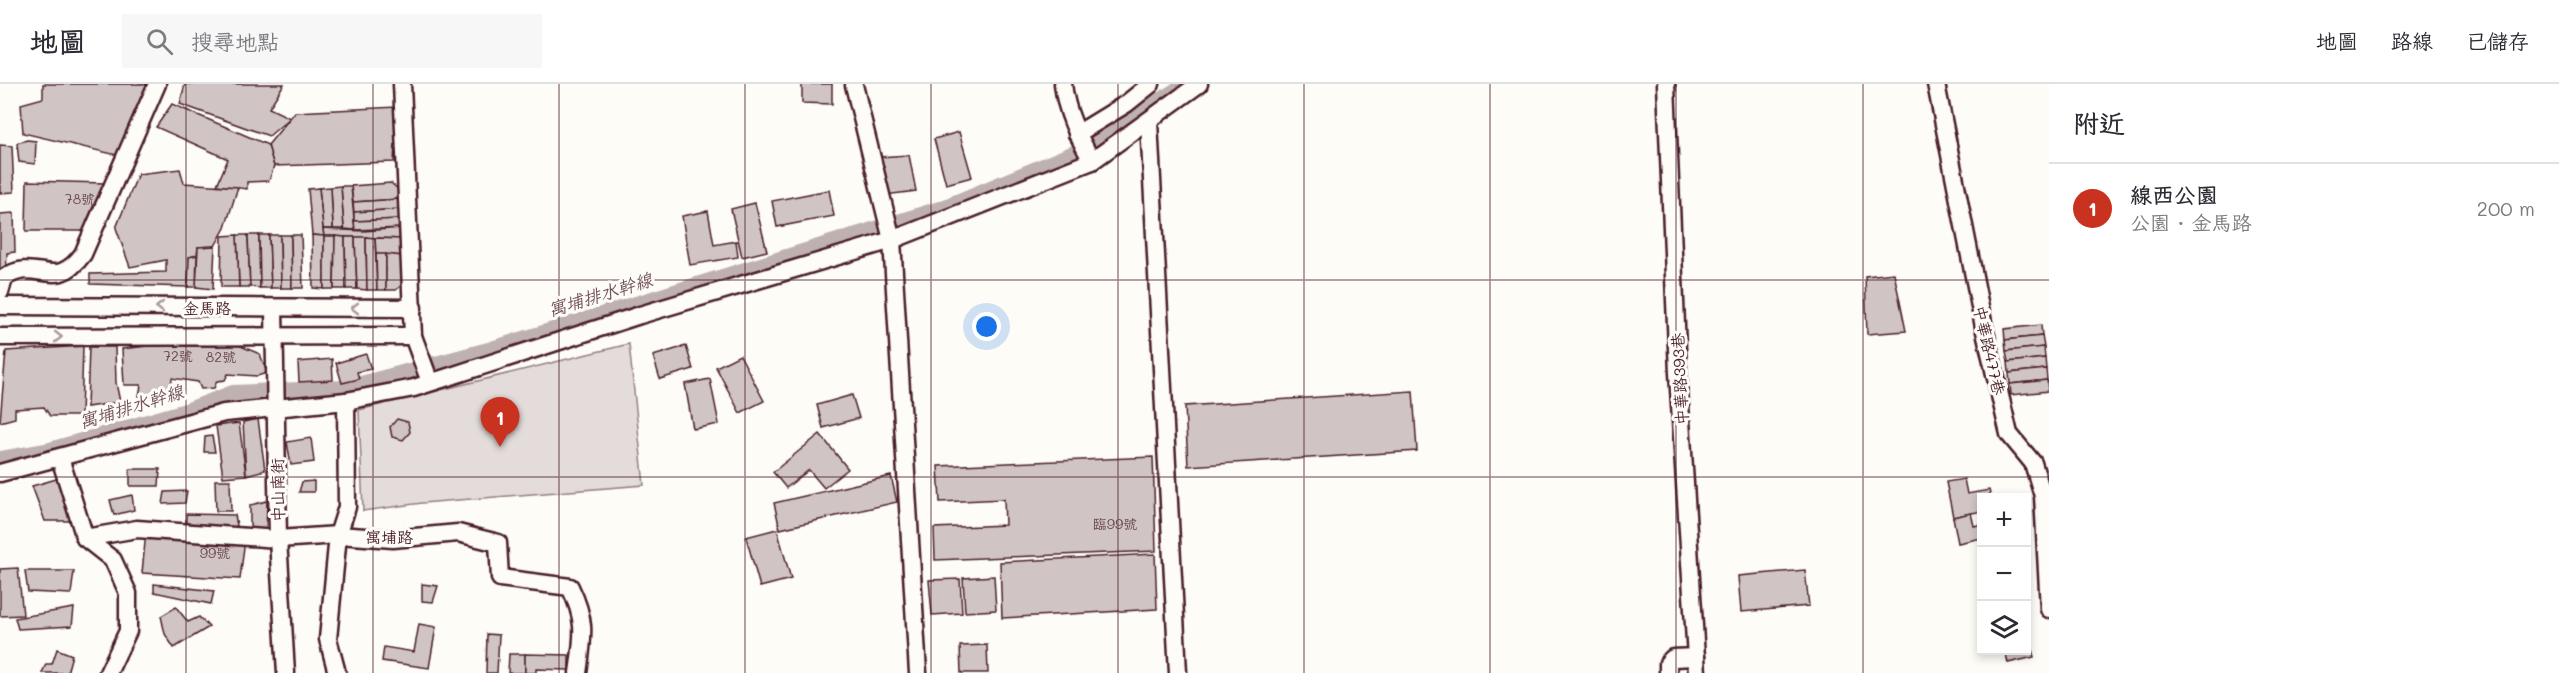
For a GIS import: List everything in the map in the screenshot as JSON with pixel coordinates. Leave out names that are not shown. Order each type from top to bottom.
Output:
[{"type":"street","points":[[0,292],[4,278],[23,269],[57,275],[75,265],[83,254],[157,84]]},
{"type":"street","points":[[402,84],[413,336],[430,382]]},
{"type":"street","points":[[1063,84],[1065,99],[1077,134],[1092,161]]},
{"type":"street","points":[[1077,134],[1126,104],[1151,84]]},
{"type":"street","points":[[0,473],[224,413],[346,401],[430,382],[639,315],[892,240],[1092,161],[1199,84]]},
{"type":"street","name":"中華路393巷","points":[[1665,84],[1678,373],[1697,665]]},
{"type":"street","name":"中華路477巷","points":[[1936,84],[1984,327],[2010,434],[2034,463],[2043,496],[2049,609]]},
{"type":"street","points":[[854,85],[892,240],[918,673]]},
{"type":"street","points":[[1149,122],[1178,673]]},
{"type":"street","name":"金馬路","points":[[0,306],[413,308]]},
{"type":"street","name":"中山南街","points":[[274,308],[278,539],[286,673]]},
{"type":"street","name":"金馬路","points":[[0,337],[413,336]]},
{"type":"street","points":[[337,673],[328,639],[338,535],[346,507],[346,401]]},
{"type":"street","points":[[60,458],[85,538],[113,560],[128,593],[128,631],[108,673]]},
{"type":"street","name":"寓埔路","points":[[85,538],[137,529],[278,539],[338,535],[393,539],[458,533],[498,543],[500,578],[570,587],[578,603],[584,635],[578,673]]},
{"type":"street","points":[[1668,673],[1668,663],[1673,658],[1697,665]]},
{"type":"shaded area","points":[[629,344],[644,485],[422,503],[363,511],[359,410]]},
{"type":"building","points":[[43,84],[157,84],[125,157],[23,133],[21,104],[43,98]]},
{"type":"building","points":[[185,84],[284,84],[269,108],[290,118],[269,136],[180,104]]},
{"type":"building","points":[[802,84],[832,84],[832,104],[802,103]]},
{"type":"building","points":[[172,104],[268,145],[274,166],[269,181],[247,182],[247,189],[217,185],[228,159],[156,127]]},
{"type":"building","points":[[397,107],[394,162],[274,166],[268,145],[295,112]]},
{"type":"building","points":[[959,132],[972,177],[946,184],[934,139]]},
{"type":"building","points":[[27,140],[36,141],[35,164],[19,162],[17,143]]},
{"type":"building","points":[[0,145],[12,146],[14,192],[0,193]]},
{"type":"building","points":[[909,155],[916,191],[885,195],[879,157]]},
{"type":"building","points":[[180,169],[184,183],[238,187],[225,228],[215,246],[198,247],[197,255],[189,257],[188,287],[90,284],[90,274],[166,272],[166,260],[130,267],[116,228],[138,174]]},
{"type":"building","points":[[27,181],[105,183],[105,225],[98,226],[96,231],[26,231]]},
{"type":"building","points":[[391,183],[400,191],[400,199],[353,202],[351,186]]},
{"type":"building","points":[[341,186],[351,186],[355,230],[344,229]]},
{"type":"building","points":[[341,186],[344,229],[333,229],[331,187]]},
{"type":"building","points":[[331,187],[333,229],[323,229],[319,188]]},
{"type":"building","points":[[319,188],[324,236],[312,235],[308,189]]},
{"type":"building","points":[[829,190],[834,216],[777,227],[772,201]]},
{"type":"building","points":[[400,199],[402,209],[354,212],[353,202]]},
{"type":"building","points":[[755,203],[767,251],[742,257],[731,209]]},
{"type":"building","points":[[402,209],[402,219],[354,221],[354,212]]},
{"type":"building","points":[[708,211],[714,245],[736,241],[738,257],[690,265],[682,216]]},
{"type":"building","points":[[14,213],[15,252],[7,253],[6,275],[0,275],[0,214]]},
{"type":"building","points":[[402,219],[402,228],[355,230],[354,221]]},
{"type":"building","points":[[402,228],[403,239],[324,236],[323,229],[364,231]]},
{"type":"building","points":[[237,235],[248,235],[250,287],[239,287]]},
{"type":"building","points":[[237,235],[239,287],[221,287],[222,236]]},
{"type":"building","points":[[248,235],[259,235],[260,288],[250,287]]},
{"type":"building","points":[[259,235],[269,235],[271,288],[260,288]]},
{"type":"building","points":[[269,235],[280,235],[281,288],[271,288]]},
{"type":"building","points":[[280,235],[291,235],[292,288],[281,288]]},
{"type":"building","points":[[291,235],[301,235],[303,288],[292,288]]},
{"type":"building","points":[[312,235],[324,236],[324,289],[313,288]]},
{"type":"building","points":[[324,236],[335,236],[334,289],[324,289]]},
{"type":"building","points":[[335,236],[345,237],[346,289],[334,289]]},
{"type":"building","points":[[345,237],[355,237],[357,289],[346,289]]},
{"type":"building","points":[[355,237],[366,237],[367,290],[357,289]]},
{"type":"building","points":[[366,237],[375,238],[377,290],[367,290]]},
{"type":"building","points":[[375,238],[403,239],[402,256],[376,254]]},
{"type":"building","points":[[215,246],[213,289],[196,287],[198,247]]},
{"type":"building","points":[[376,254],[386,254],[386,290],[377,290]]},
{"type":"building","points":[[386,254],[402,256],[405,282],[396,290],[386,290]]},
{"type":"building","points":[[197,255],[196,287],[188,287],[189,257]]},
{"type":"building","points":[[1894,273],[1906,331],[1867,334],[1865,276]]},
{"type":"building","points":[[2041,325],[2042,336],[2005,340],[2004,329]]},
{"type":"building","points":[[2042,336],[2044,347],[2006,351],[2005,340]]},
{"type":"building","points":[[231,342],[260,354],[267,373],[257,376],[228,374],[225,380],[217,381],[214,388],[201,389],[198,382],[172,378],[170,399],[139,396],[141,385],[124,385],[122,349],[156,345],[219,346]]},
{"type":"building","points":[[83,346],[81,416],[50,416],[44,407],[15,409],[15,418],[0,422],[6,351]]},
{"type":"building","points":[[686,346],[693,369],[660,379],[653,356]]},
{"type":"building","points":[[89,347],[115,347],[116,383],[120,402],[87,407]]},
{"type":"building","points":[[2044,347],[2045,358],[2008,362],[2006,351]]},
{"type":"building","points":[[366,354],[371,369],[357,372],[359,379],[342,383],[336,363]]},
{"type":"building","points":[[740,355],[764,401],[740,413],[716,367]]},
{"type":"building","points":[[2045,358],[2046,369],[2009,373],[2008,362]]},
{"type":"building","points":[[332,359],[333,380],[299,382],[298,362]]},
{"type":"building","points":[[2046,369],[2047,380],[2010,384],[2009,373]]},
{"type":"building","points":[[710,379],[719,424],[693,429],[685,384]]},
{"type":"building","points":[[2047,380],[2048,391],[2011,395],[2010,384]]},
{"type":"building","points":[[1413,391],[1417,451],[1188,466],[1185,406]]},
{"type":"building","points":[[852,395],[859,418],[823,428],[817,405]]},
{"type":"building","points":[[258,419],[265,470],[246,475],[243,422]]},
{"type":"building","points":[[397,419],[408,422],[410,432],[403,440],[392,437],[390,427]]},
{"type":"building","points":[[239,423],[246,475],[223,477],[216,426]]},
{"type":"building","points":[[820,434],[848,469],[824,488],[809,470],[786,488],[773,472]]},
{"type":"building","points":[[212,436],[215,452],[204,452],[205,437]]},
{"type":"building","points":[[311,438],[314,462],[291,465],[287,442]]},
{"type":"building","points":[[1153,457],[1156,551],[935,560],[934,528],[1005,525],[1004,499],[940,502],[938,466]]},
{"type":"building","points":[[130,469],[160,469],[159,486],[130,486]]},
{"type":"building","points":[[891,476],[897,502],[780,529],[774,503]]},
{"type":"building","points":[[60,478],[72,521],[45,521],[32,486]]},
{"type":"building","points":[[1964,479],[1967,494],[1989,490],[1990,493],[1977,493],[1977,512],[1953,517],[1946,482]]},
{"type":"building","points":[[215,480],[230,480],[231,511],[216,511]]},
{"type":"building","points":[[314,481],[314,492],[299,492],[302,482]]},
{"type":"building","points":[[187,491],[185,503],[163,504],[165,492]]},
{"type":"building","points":[[132,495],[134,510],[114,515],[110,500]]},
{"type":"building","points":[[267,501],[266,533],[250,531],[250,505]]},
{"type":"building","points":[[1971,513],[1974,526],[1977,525],[1977,539],[1958,543],[1953,517]]},
{"type":"building","points":[[186,514],[235,515],[238,531],[186,529]]},
{"type":"building","points":[[777,529],[791,579],[760,587],[746,537]]},
{"type":"building","points":[[246,531],[240,579],[142,573],[146,532]]},
{"type":"building","points":[[1155,554],[1157,609],[1002,618],[1000,562]]},
{"type":"building","points":[[18,568],[23,615],[0,616],[0,569]]},
{"type":"building","points":[[1805,570],[1809,606],[1741,612],[1738,576]]},
{"type":"building","points":[[25,571],[74,571],[71,594],[28,592]]},
{"type":"building","points":[[994,576],[996,610],[965,612],[963,578]]},
{"type":"building","points":[[960,579],[962,613],[932,615],[929,580]]},
{"type":"building","points":[[154,584],[214,591],[211,604],[154,592]]},
{"type":"building","points":[[422,584],[438,586],[433,602],[422,601]]},
{"type":"building","points":[[176,607],[188,622],[199,617],[209,627],[174,648],[165,634],[161,616]]},
{"type":"building","points":[[74,608],[72,626],[18,629],[15,618]]},
{"type":"building","points":[[419,624],[436,627],[429,668],[382,661],[384,647],[414,652]]},
{"type":"building","points":[[487,634],[499,635],[497,673],[486,673]]},
{"type":"building","points":[[987,645],[988,673],[961,673],[960,646]]},
{"type":"building","points":[[2031,647],[2034,657],[2008,663],[2006,655],[2031,655]]},
{"type":"building","points":[[57,649],[72,655],[67,673],[42,673],[46,664],[52,664]]},
{"type":"building","points":[[509,654],[525,654],[525,673],[508,673]]},
{"type":"building","points":[[525,654],[569,655],[569,670],[536,669],[536,673],[525,673]]},
{"type":"waterway","name":"寓埔排水幹線","points":[[0,459],[50,450],[186,411],[233,393],[346,388],[492,349],[943,208],[1084,149],[1186,84]]},
{"type":"place","name":"線西公園","points":[[500,447]]}]
